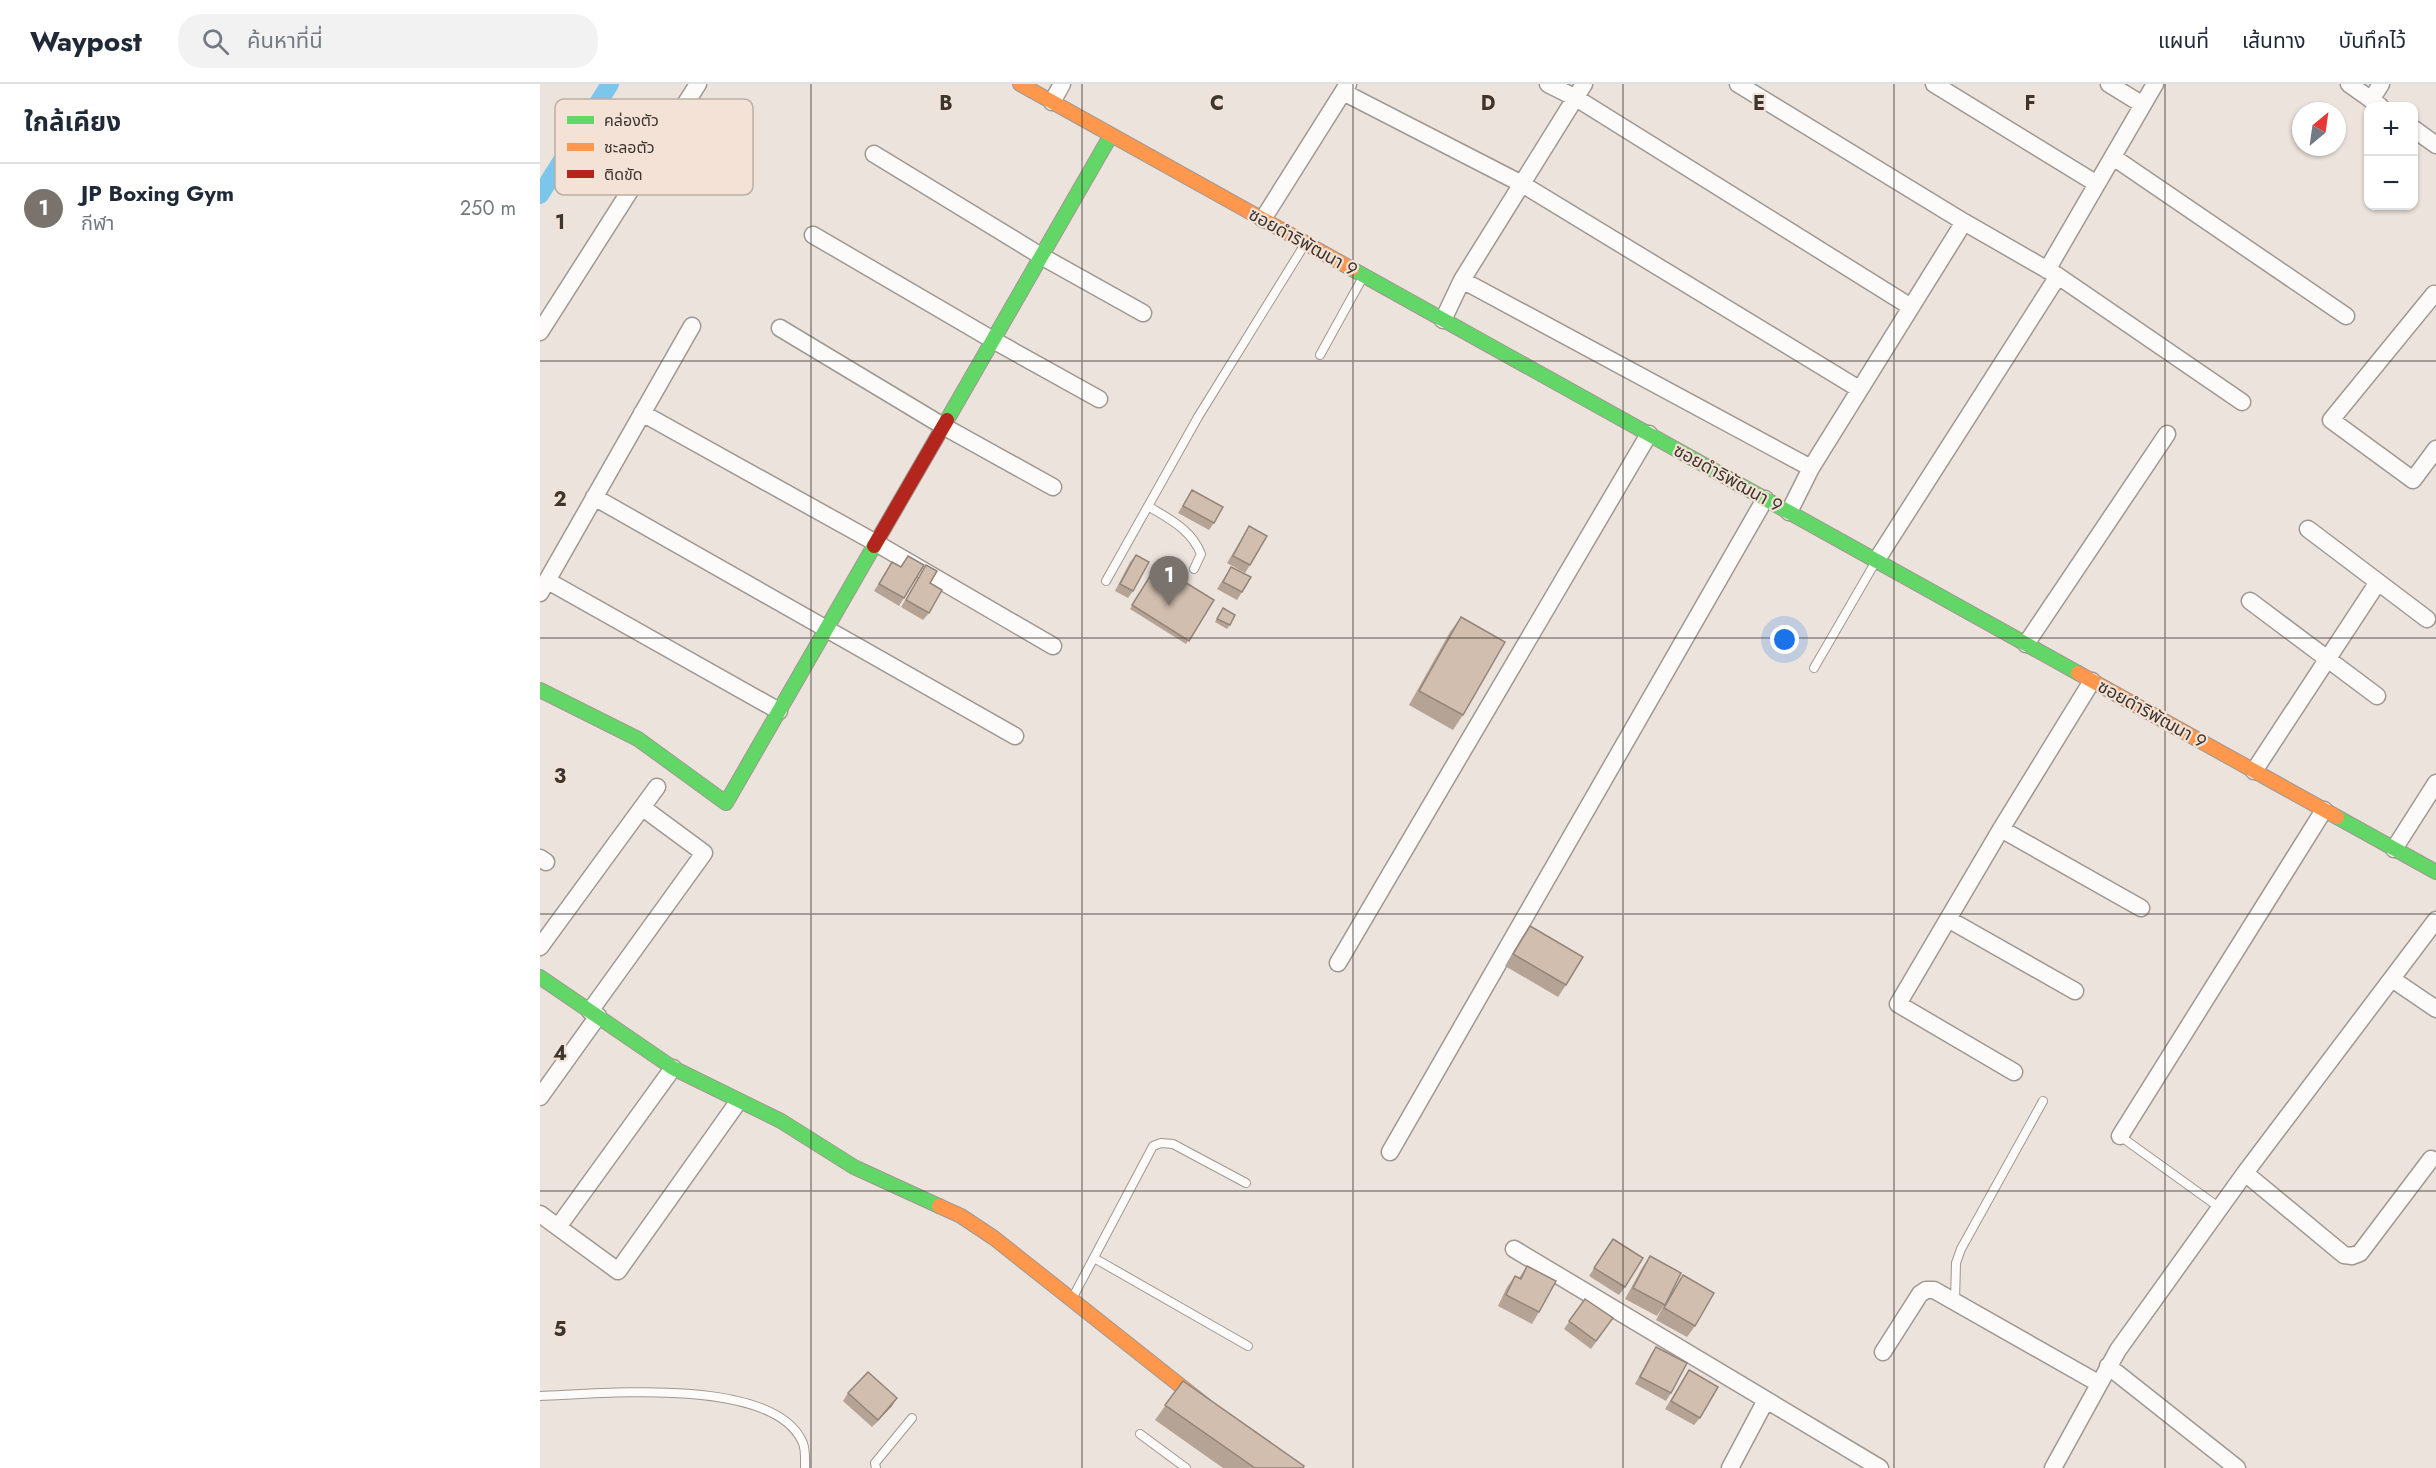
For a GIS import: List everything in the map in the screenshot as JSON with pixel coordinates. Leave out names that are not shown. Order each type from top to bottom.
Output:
[{"type":"street","points":[[688,99],[698,84]]},
{"type":"street","name":"ซอยดำริพัฒนา 9","points":[[1020,84],[2436,872]]},
{"type":"street","points":[[1052,102],[1062,84]]},
{"type":"street","points":[[1548,84],[1580,91],[1911,307]]},
{"type":"street","points":[[1738,84],[1964,222],[2053,273],[2242,402]]},
{"type":"street","points":[[1934,84],[2097,184]]},
{"type":"street","points":[[2109,84],[2143,105]]},
{"type":"street","points":[[1876,561],[2053,273],[2097,184],[2155,84]]},
{"type":"street","points":[[2349,84],[2375,102]]},
{"type":"street","points":[[2376,102],[2380,84]]},
{"type":"street","points":[[1263,219],[1346,88],[1522,184],[1859,389]]},
{"type":"street","points":[[1443,320],[1462,280],[1580,91]]},
{"type":"street","points":[[2418,132],[2436,145]]},
{"type":"street","points":[[540,690],[638,739],[726,803],[1111,135]]},
{"type":"street","points":[[874,154],[1041,256],[1143,313]]},
{"type":"street","points":[[2113,157],[2346,316]]},
{"type":"street","points":[[540,332],[627,195]]},
{"type":"street","points":[[1789,512],[1811,468],[1964,222]]},
{"type":"street","points":[[813,235],[1099,399]]},
{"type":"street","points":[[1462,280],[1811,468]]},
{"type":"street","points":[[2436,295],[2434,294],[2331,420],[2413,480],[2436,450]]},
{"type":"street","points":[[693,326],[544,587],[779,711]]},
{"type":"street","points":[[780,328],[943,426],[1053,487]]},
{"type":"street","points":[[642,413],[876,543],[1053,646]]},
{"type":"street","points":[[1338,963],[1649,434]]},
{"type":"street","points":[[2026,644],[2167,434]]},
{"type":"street","points":[[594,497],[1015,736]]},
{"type":"street","points":[[1390,1152],[1765,499]]},
{"type":"street","points":[[2308,529],[2427,619]]},
{"type":"street","points":[[2254,771],[2378,582]]},
{"type":"street","points":[[2250,601],[2377,696]]},
{"type":"street","points":[[2014,1072],[1898,1004],[2001,829],[2092,681]]},
{"type":"street","points":[[2394,849],[2436,783]]},
{"type":"street","points":[[540,947],[657,787]]},
{"type":"street","points":[[540,1097],[704,853],[643,808]]},
{"type":"street","points":[[2120,1136],[2324,810]]},
{"type":"street","points":[[2001,829],[2140,908]]},
{"type":"street","points":[[1948,919],[2075,991]]},
{"type":"street","points":[[2053,1468],[2108,1366],[2245,1173],[2436,920]]},
{"type":"street","points":[[540,977],[673,1068],[738,1102],[782,1121],[854,1167],[960,1216],[994,1238],[1212,1411]]},
{"type":"street","points":[[2392,978],[2436,1009]]},
{"type":"street","points":[[558,1227],[673,1068]]},
{"type":"street","points":[[540,1214],[618,1271],[738,1102]]},
{"type":"street","points":[[2245,1173],[2344,1255],[2352,1256],[2360,1253],[2431,1159]]},
{"type":"street","points":[[1514,1249],[1880,1468]]},
{"type":"street","points":[[1883,1352],[1920,1294],[1926,1290],[1934,1290],[2098,1383]]},
{"type":"street","points":[[2108,1366],[2237,1468]]},
{"type":"street","points":[[1730,1468],[1766,1400]]},
{"type":"lane","points":[[1106,581],[1204,407],[1305,243]]},
{"type":"lane","points":[[1320,355],[1364,276]]},
{"type":"lane","points":[[1148,506],[1177,523],[1192,537],[1201,554],[1194,569]]},
{"type":"lane","points":[[1814,668],[1876,561]]},
{"type":"lane","points":[[1955,1302],[1956,1263],[1961,1249],[2043,1101]]},
{"type":"lane","points":[[2120,1136],[2220,1208]]},
{"type":"lane","points":[[1071,1300],[1153,1146],[1161,1143],[1173,1144],[1246,1183]]},
{"type":"lane","points":[[1094,1258],[1248,1346]]},
{"type":"lane","points":[[540,1396],[678,1392],[743,1401],[768,1410],[789,1425],[803,1441],[806,1468]]},
{"type":"lane","points":[[876,1468],[875,1463],[912,1418]]},
{"type":"lane","points":[[1140,1434],[1186,1468]]},
{"type":"building","points":[[1192,490],[1223,507],[1214,523],[1183,506]]},
{"type":"building","points":[[1249,526],[1267,536],[1250,565],[1233,556]]},
{"type":"building","points":[[1136,555],[1149,562],[1133,591],[1120,584]]},
{"type":"building","points":[[908,556],[924,565],[904,598],[879,584],[892,562],[901,567]]},
{"type":"building","points":[[926,565],[937,571],[930,583],[942,590],[929,613],[906,600]]},
{"type":"building","points":[[1157,565],[1214,600],[1189,641],[1132,605]]},
{"type":"building","points":[[1231,567],[1251,577],[1242,592],[1223,582]]},
{"type":"building","points":[[1223,608],[1235,615],[1230,625],[1217,619]]},
{"type":"building","points":[[1461,617],[1505,642],[1463,715],[1419,691]]},
{"type":"building","points":[[1530,926],[1583,957],[1566,985],[1513,954]]},
{"type":"building","points":[[1613,1239],[1643,1258],[1625,1287],[1594,1268]]},
{"type":"building","points":[[1650,1256],[1681,1273],[1665,1305],[1633,1288]]},
{"type":"building","points":[[1527,1266],[1556,1281],[1539,1312],[1506,1295],[1515,1276],[1521,1279]]},
{"type":"building","points":[[1683,1275],[1714,1293],[1695,1326],[1664,1308]]},
{"type":"building","points":[[1585,1299],[1613,1318],[1596,1341],[1569,1321]]},
{"type":"building","points":[[1656,1347],[1687,1363],[1671,1393],[1640,1377]]},
{"type":"building","points":[[1689,1370],[1718,1387],[1700,1418],[1671,1401]]},
{"type":"building","points":[[868,1372],[897,1398],[878,1420],[848,1393]]},
{"type":"building","points":[[1183,1381],[1304,1466],[1303,1468],[1255,1468],[1165,1405]]},
{"type":"waterway","points":[[601,99],[610,84]]},
{"type":"waterway","points":[[540,195],[555,171]]},
{"type":"traffic: fast","points":[[947,420],[1111,135]]},
{"type":"traffic: fast","points":[[1352,269],[2078,673]]},
{"type":"traffic: fast","points":[[540,690],[638,739],[726,803],[874,546]]},
{"type":"traffic: fast","points":[[2337,817],[2436,872]]},
{"type":"traffic: fast","points":[[540,977],[673,1068],[781,1121],[854,1167],[939,1206]]},
{"type":"traffic: slow","points":[[1020,84],[1352,269]]},
{"type":"traffic: slow","points":[[2078,673],[2337,817]]},
{"type":"traffic: slow","points":[[939,1206],[961,1216],[994,1238],[1206,1406]]},
{"type":"traffic: jam","points":[[874,546],[947,420]]},
{"type":"place","name":"JP Boxing Gym","points":[[1169,606]]}]
